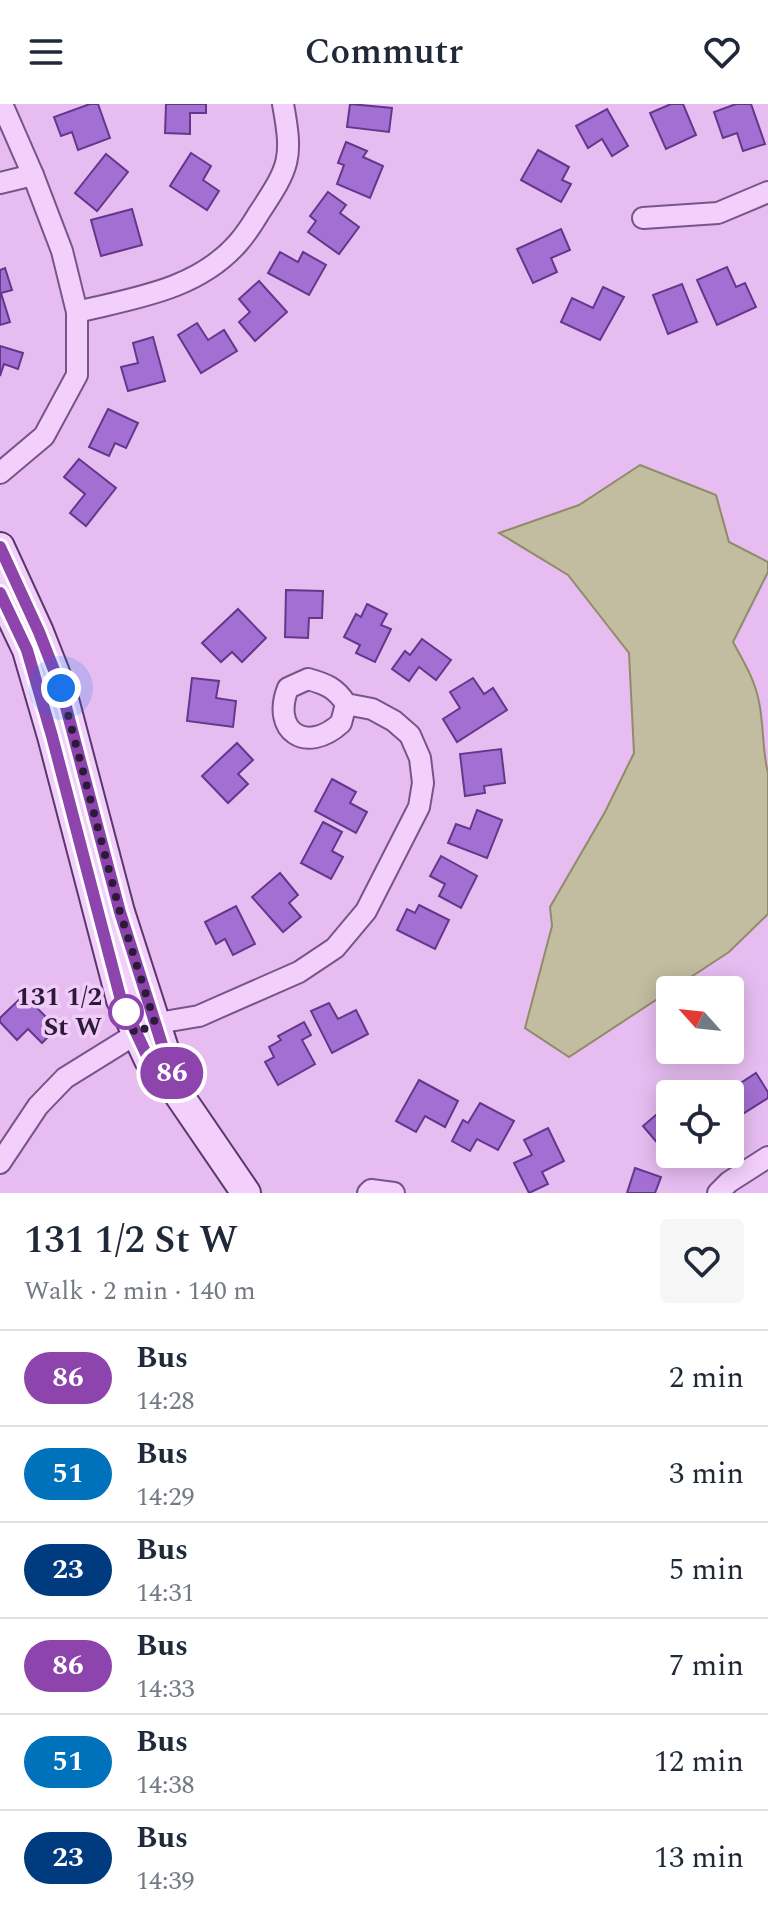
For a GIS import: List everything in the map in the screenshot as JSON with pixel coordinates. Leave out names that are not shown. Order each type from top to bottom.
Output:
[{"type":"main road","points":[[0,547],[61,688],[120,912],[145,1029]]},
{"type":"main road","points":[[0,593],[27,650],[121,1000],[145,1029],[177,1092],[246,1193]]},
{"type":"street","points":[[77,312],[187,282],[214,266],[239,242],[283,177],[291,144],[283,104]]},
{"type":"street","points":[[0,473],[44,436],[77,375],[77,312],[62,251],[33,175],[2,108]]},
{"type":"street","points":[[0,183],[33,175]]},
{"type":"street","points":[[643,218],[718,213],[768,192]]},
{"type":"street","points":[[0,1163],[38,1106],[65,1078],[145,1029],[199,1016],[299,972],[335,948],[366,911],[419,807],[423,783],[420,758],[410,735],[394,721],[372,709],[346,704]]},
{"type":"street","points":[[718,1193],[729,1182],[768,1157]]},
{"type":"street","points":[[368,1193],[371,1190],[394,1193]]},
{"type":"shaded area","points":[[640,465],[716,495],[729,542],[768,562],[768,572],[733,642],[752,679],[761,711],[768,773],[768,914],[729,952],[692,976],[656,976],[656,1000],[569,1057],[525,1028],[552,926],[550,907],[605,812],[634,753],[629,653],[568,575],[499,533],[579,505]]},
{"type":"building","points":[[98,104],[110,138],[78,150],[72,132],[61,136],[54,117]]},
{"type":"building","points":[[166,104],[206,104],[206,113],[190,113],[190,134],[165,133]]},
{"type":"building","points":[[350,104],[392,108],[389,132],[347,127]]},
{"type":"building","points":[[671,104],[683,104],[696,135],[666,149],[650,113]]},
{"type":"building","points":[[736,104],[751,104],[765,144],[743,151],[737,133],[723,138],[714,112]]},
{"type":"building","points":[[607,109],[628,146],[612,156],[602,139],[588,148],[576,126]]},
{"type":"building","points":[[346,142],[367,151],[363,157],[383,166],[370,198],[337,184],[344,165],[338,163]]},
{"type":"building","points":[[538,150],[569,167],[562,180],[571,184],[561,202],[521,180]]},
{"type":"building","points":[[191,153],[211,166],[203,180],[219,191],[207,210],[170,186]]},
{"type":"building","points":[[106,154],[128,172],[97,211],[75,193]]},
{"type":"building","points":[[328,192],[346,205],[340,213],[359,227],[339,254],[308,232],[316,221],[310,216]]},
{"type":"building","points":[[132,209],[142,245],[101,256],[91,220]]},
{"type":"building","points":[[561,229],[570,250],[551,258],[557,272],[533,283],[517,249]]},
{"type":"building","points":[[280,252],[298,262],[303,252],[326,265],[309,295],[268,273]]},
{"type":"building","points":[[727,267],[736,287],[745,283],[756,307],[717,325],[697,280]]},
{"type":"building","points":[[5,268],[12,290],[1,293],[10,322],[0,325],[0,270]]},
{"type":"building","points":[[259,281],[287,312],[255,341],[239,322],[250,312],[239,299]]},
{"type":"building","points":[[682,284],[697,322],[668,334],[653,295]]},
{"type":"building","points":[[603,287],[624,297],[600,340],[561,322],[572,298],[593,308]]},
{"type":"building","points":[[197,323],[208,340],[224,330],[237,351],[201,373],[178,335]]},
{"type":"building","points":[[153,337],[165,381],[128,391],[121,367],[138,363],[133,343]]},
{"type":"building","points":[[0,346],[23,353],[18,369],[4,364],[0,376]]},
{"type":"building","points":[[108,409],[138,423],[126,448],[115,443],[109,456],[89,447]]},
{"type":"building","points":[[79,459],[116,488],[86,526],[70,513],[85,494],[64,477]]},
{"type":"building","points":[[286,590],[323,591],[322,618],[309,618],[308,638],[285,637]]},
{"type":"building","points":[[367,604],[387,614],[381,625],[391,629],[375,662],[356,653],[360,645],[344,637],[356,614],[361,617]]},
{"type":"building","points":[[238,609],[266,638],[242,662],[232,652],[221,662],[202,643]]},
{"type":"building","points":[[422,639],[451,660],[436,680],[419,667],[409,681],[392,669],[405,651],[410,655]]},
{"type":"building","points":[[192,678],[219,681],[216,698],[236,701],[233,727],[187,721]]},
{"type":"building","points":[[473,678],[484,694],[493,688],[507,710],[457,742],[443,719],[460,708],[450,692]]},
{"type":"building","points":[[237,743],[253,760],[238,774],[248,784],[228,803],[202,776]]},
{"type":"building","points":[[501,749],[505,783],[484,786],[485,793],[465,796],[460,754]]},
{"type":"building","points":[[332,779],[356,792],[350,803],[367,812],[356,833],[315,811]]},
{"type":"building","points":[[477,810],[502,820],[487,858],[448,843],[456,824],[470,829]]},
{"type":"building","points":[[323,822],[342,832],[332,851],[343,857],[331,879],[301,863]]},
{"type":"building","points":[[441,856],[477,876],[461,908],[439,896],[445,884],[430,876]]},
{"type":"building","points":[[280,873],[298,895],[289,903],[301,917],[283,932],[252,897]]},
{"type":"building","points":[[419,905],[449,920],[435,949],[397,930],[407,909],[415,913]]},
{"type":"building","points":[[236,906],[255,944],[233,955],[225,939],[216,944],[205,922]]},
{"type":"building","points":[[24,995],[57,1028],[42,1043],[28,1029],[17,1040],[0,1022],[0,1018]]},
{"type":"building","points":[[329,1003],[338,1019],[356,1010],[368,1034],[332,1053],[311,1011]]},
{"type":"building","points":[[304,1022],[311,1035],[302,1040],[315,1064],[278,1085],[265,1062],[274,1057],[269,1047],[281,1040],[278,1036]]},
{"type":"building","points":[[756,1073],[768,1092],[768,1098],[744,1113],[744,1081]]},
{"type":"building","points":[[419,1080],[458,1101],[445,1127],[425,1116],[416,1132],[396,1121]]},
{"type":"building","points":[[480,1103],[514,1121],[498,1150],[477,1139],[470,1151],[452,1141],[463,1120],[468,1123]]},
{"type":"building","points":[[656,1115],[656,1141],[643,1126]]},
{"type":"building","points":[[548,1128],[564,1161],[542,1172],[548,1184],[529,1193],[514,1163],[532,1155],[524,1140]]},
{"type":"building","points":[[635,1168],[661,1177],[655,1193],[627,1193]]},
{"type":"bus line","name":"86","points":[[0,547],[61,688],[120,912],[177,1092],[149,1060],[121,1000],[27,650],[0,593]]},
{"type":"place","name":"131 1/2 St W","points":[[126,1012]]},
{"type":"route","points":[[61,688],[120,912],[155,1023],[135,1034],[126,1012]]}]
